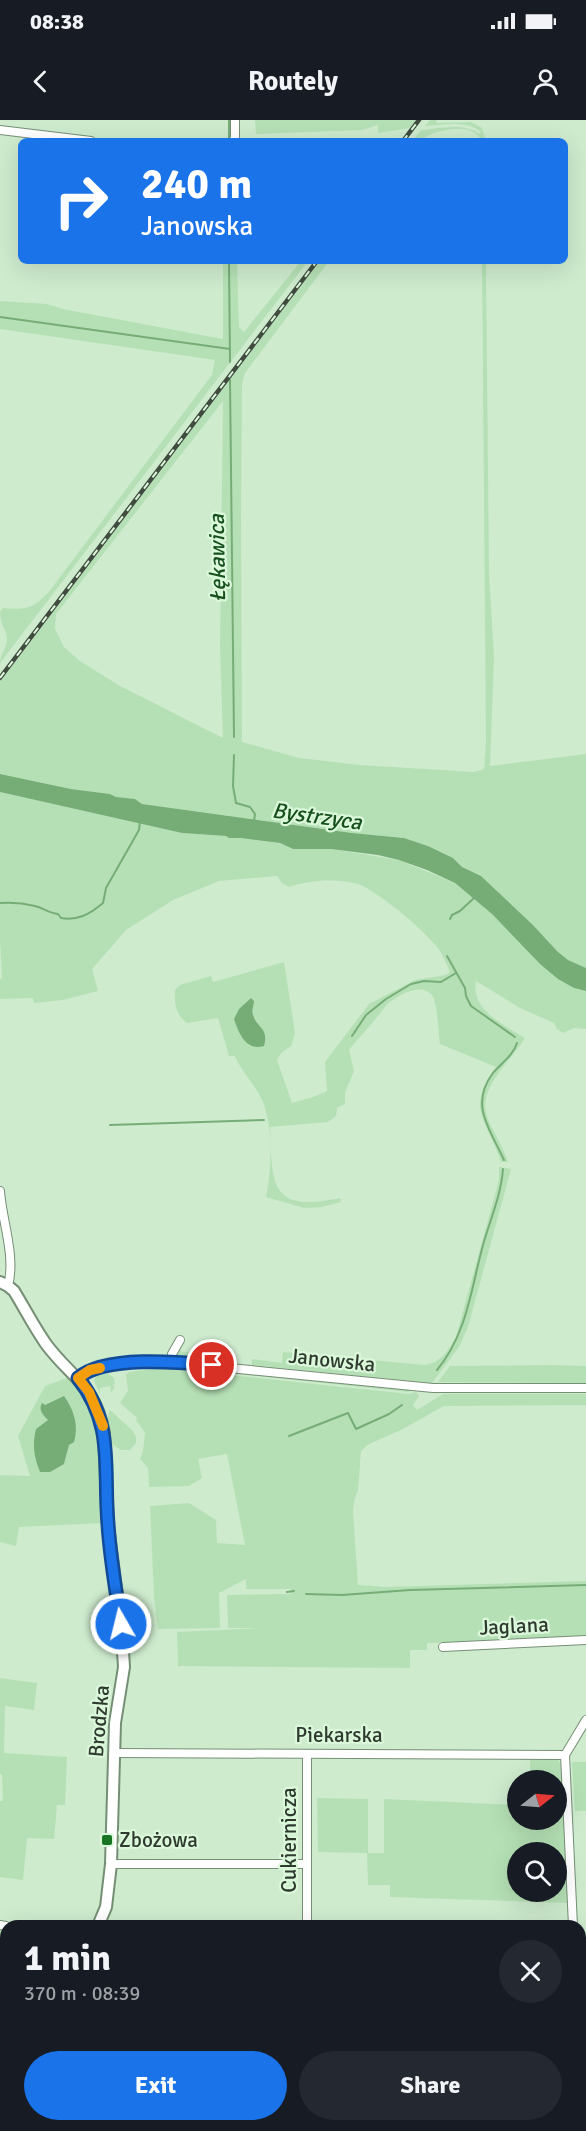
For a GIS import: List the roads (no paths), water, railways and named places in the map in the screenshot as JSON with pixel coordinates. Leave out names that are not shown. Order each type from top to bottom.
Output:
[{"type":"street","points":[[235,120],[235,138]]},
{"type":"street","points":[[0,130],[66,138]]},
{"type":"street","name":"Brodzka","points":[[0,1191],[11,1274],[4,1284],[14,1291],[47,1345],[89,1392],[104,1432],[108,1526],[124,1653],[116,1706],[111,1864],[106,1906],[100,1920]]},
{"type":"street","points":[[171,1362],[172,1354],[180,1340]]},
{"type":"street","name":"Janowska","points":[[78,1378],[98,1368],[138,1362],[171,1362],[424,1387],[586,1388]]},
{"type":"street","name":"Jaglana","points":[[443,1647],[586,1640]]},
{"type":"street","points":[[573,1920],[565,1755],[586,1720]]},
{"type":"street","name":"Piekarska","points":[[114,1754],[565,1755]]},
{"type":"street","name":"Cukiernicza","points":[[307,1920],[308,1754]]},
{"type":"street","points":[[111,1864],[307,1864]]},
{"type":"waterway","name":"Łękawica","points":[[229,120],[229,138]]},
{"type":"waterway","name":"Łękawica","points":[[229,264],[230,362]]},
{"type":"waterway","points":[[0,317],[230,349]]},
{"type":"waterway","name":"Łękawica","points":[[230,380],[234,737]]},
{"type":"waterway","name":"Łękawica","points":[[234,755],[233,786],[236,803],[250,807],[255,814],[254,821]]},
{"type":"waterway","points":[[0,903],[35,906],[58,914],[61,918],[73,918],[88,913],[103,903],[106,888],[139,830],[140,820]]},
{"type":"waterway","points":[[450,919],[474,898]]},
{"type":"waterway","points":[[447,956],[465,988],[471,1006],[515,1037]]},
{"type":"waterway","points":[[352,1036],[366,1015],[386,999],[411,984],[424,981],[441,982],[456,973]]},
{"type":"waterway","points":[[504,1160],[484,1117],[483,1096],[493,1073],[510,1056],[517,1043]]},
{"type":"waterway","points":[[110,1125],[264,1120]]},
{"type":"waterway","points":[[437,1370],[462,1326],[498,1198],[503,1169]]},
{"type":"waterway","points":[[289,1436],[348,1413],[356,1429],[389,1414],[402,1405]]},
{"type":"waterway","points":[[306,1594],[342,1595],[410,1590],[586,1585]]},
{"type":"waterway","points":[[287,1592],[294,1591]]},
{"type":"railway","points":[[405,138],[419,120]]},
{"type":"railway","points":[[0,678],[315,264]]},
{"type":"place","name":"Zbożowa","points":[[107,1840]]},
{"type":"water label","name":"Bystrzyca","points":[[317,816]]}]
